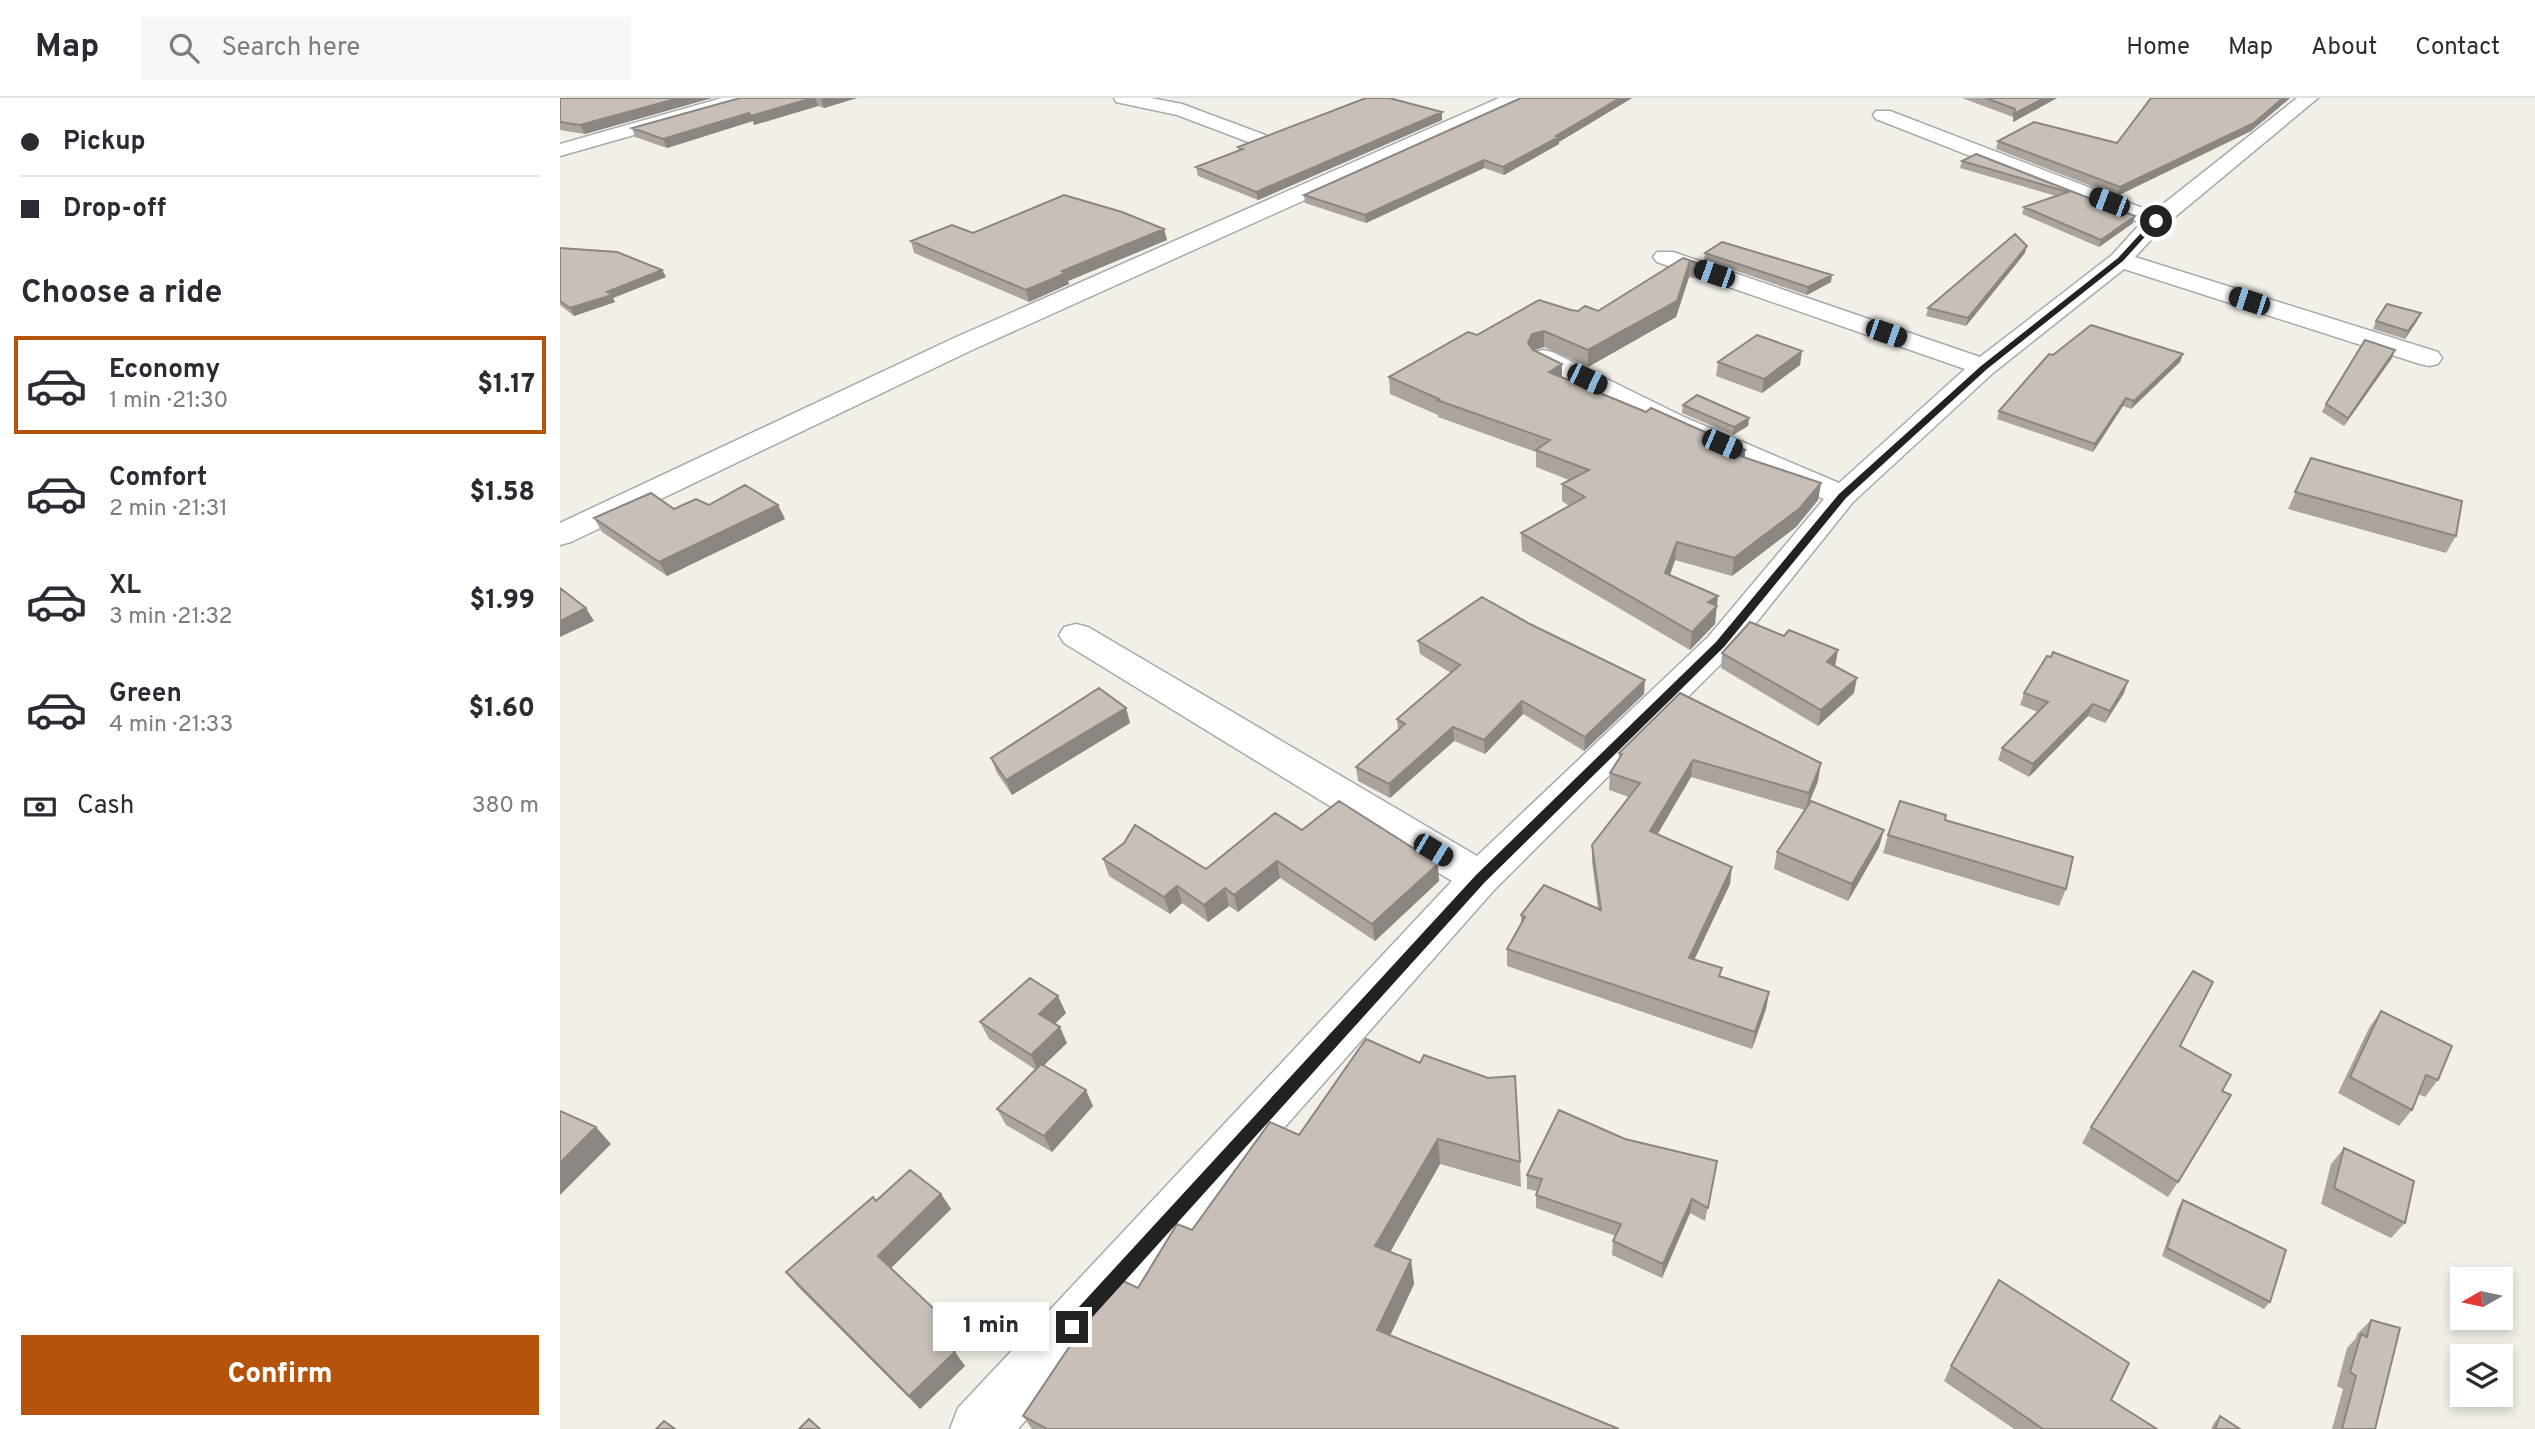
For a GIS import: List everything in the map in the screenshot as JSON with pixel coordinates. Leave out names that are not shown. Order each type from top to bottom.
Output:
[{"type":"street","points":[[560,150],[743,98]]},
{"type":"street","points":[[1122,98],[1182,110],[1258,139]]},
{"type":"street","points":[[560,535],[976,338],[1515,98]]},
{"type":"street","points":[[979,1429],[1480,878],[1720,645],[1842,496],[1984,367],[2120,260],[2156,221],[2309,98]]},
{"type":"street","points":[[667,101],[703,110]]},
{"type":"street","points":[[1883,115],[2156,221]]},
{"type":"street","points":[[1665,257],[1984,367]]},
{"type":"street","points":[[2120,260],[2429,358]]},
{"type":"street","points":[[1543,358],[1674,423],[1842,496]]},
{"type":"street","points":[[1076,635],[1480,878]]},
{"type":"building","points":[[560,98],[679,98],[580,125],[560,122]]},
{"type":"building","points":[[740,98],[812,98],[751,116],[749,113],[663,139],[632,128]]},
{"type":"building","points":[[1366,98],[1389,98],[1442,112],[1256,192],[1196,167],[1243,149],[1238,147]]},
{"type":"building","points":[[1521,98],[1620,98],[1556,136],[1559,137],[1503,167],[1484,160],[1365,215],[1304,195]]},
{"type":"building","points":[[1986,98],[2044,98],[2014,114],[2015,109]]},
{"type":"building","points":[[2151,98],[2283,98],[2254,123],[2120,187],[1998,141],[2034,122],[2117,143]]},
{"type":"building","points":[[1976,154],[2135,216],[2101,240],[2024,207],[2068,192],[1962,161]]},
{"type":"building","points":[[1064,195],[1122,212],[1164,229],[1062,271],[1066,273],[1026,290],[911,241],[952,225],[973,233]]},
{"type":"building","points":[[2015,234],[2027,246],[1968,318],[1928,308]]},
{"type":"building","points":[[1722,242],[1832,275],[1808,287],[1705,253]]},
{"type":"building","points":[[560,248],[617,252],[662,270],[607,292],[612,295],[570,308],[560,301]]},
{"type":"building","points":[[1683,258],[1700,264],[1690,261],[1677,301],[1588,350],[1544,331],[1532,334],[1528,343],[1533,350],[1562,364],[1549,372],[1646,412],[1651,408],[1745,450],[1737,455],[1821,483],[1799,509],[1734,558],[1677,542],[1665,573],[1718,596],[1708,602],[1717,606],[1692,632],[1521,533],[1585,497],[1562,484],[1589,470],[1536,450],[1550,440],[1437,400],[1439,399],[1389,377],[1468,332],[1477,335],[1539,300],[1571,310],[1578,311],[1585,306],[1598,311]]},
{"type":"building","points":[[2387,304],[2421,313],[2408,331],[2376,321]]},
{"type":"building","points":[[2091,325],[2183,354],[2134,401],[2126,398],[2095,444],[1999,411],[2049,354],[2053,355]]},
{"type":"building","points":[[1757,335],[1802,351],[1764,379],[1718,362]]},
{"type":"building","points":[[2365,340],[2395,350],[2348,418],[2326,404]]},
{"type":"building","points":[[1697,395],[1749,418],[1734,427],[1683,405]]},
{"type":"building","points":[[2311,458],[2462,501],[2456,536],[2295,492]]},
{"type":"building","points":[[745,485],[778,505],[659,562],[594,518],[651,493],[674,509],[696,499],[709,505]]},
{"type":"building","points":[[560,588],[586,608],[560,621]]},
{"type":"building","points":[[1482,597],[1530,624],[1645,680],[1585,737],[1522,701],[1484,740],[1453,727],[1389,784],[1356,767],[1405,724],[1397,719],[1460,665],[1418,641]]},
{"type":"building","points":[[1750,622],[1784,636],[1789,630],[1838,650],[1827,662],[1857,678],[1821,710],[1722,653]]},
{"type":"building","points":[[2053,652],[2128,681],[2110,711],[2093,704],[2033,764],[2002,748],[2048,702],[2024,693],[2047,656],[2051,657]]},
{"type":"building","points":[[1099,688],[1126,708],[1006,780],[991,758]]},
{"type":"building","points":[[1680,693],[1821,763],[1809,793],[1693,760],[1650,831],[1732,867],[1689,958],[1722,968],[1719,976],[1769,992],[1755,1032],[1507,949],[1525,917],[1521,915],[1544,885],[1601,910],[1592,845],[1640,783],[1610,773],[1622,754],[1619,753]]},
{"type":"building","points":[[1339,801],[1438,864],[1372,924],[1277,861],[1234,895],[1225,888],[1204,905],[1177,886],[1164,897],[1103,859],[1124,843],[1135,825],[1206,869],[1275,813],[1302,830]]},
{"type":"building","points":[[1811,801],[1884,830],[1852,884],[1777,852]]},
{"type":"building","points":[[1900,801],[1946,815],[1945,820],[2073,857],[2066,889],[1888,835]]},
{"type":"building","points":[[2193,971],[2213,982],[2180,1046],[2231,1075],[2222,1091],[2231,1095],[2178,1182],[2091,1127]]},
{"type":"building","points":[[1030,978],[1058,996],[1039,1014],[1060,1027],[1031,1055],[980,1022]]},
{"type":"building","points":[[2381,1011],[2452,1046],[2438,1080],[2426,1075],[2412,1110],[2350,1077]]},
{"type":"building","points":[[1366,1039],[1420,1063],[1424,1055],[1488,1078],[1515,1076],[1520,1162],[1438,1139],[1375,1246],[1411,1260],[1377,1330],[1619,1429],[1047,1429],[1023,1416],[1094,1310],[1121,1280],[1138,1288],[1177,1224],[1192,1230],[1270,1122],[1299,1135]]},
{"type":"building","points":[[1041,1064],[1086,1090],[1044,1136],[997,1109]]},
{"type":"building","points":[[1559,1110],[1625,1139],[1717,1161],[1708,1208],[1692,1199],[1663,1264],[1613,1241],[1621,1224],[1536,1195],[1542,1179],[1527,1175]]},
{"type":"building","points":[[560,1111],[596,1127],[560,1163]]},
{"type":"building","points":[[2344,1148],[2414,1181],[2405,1223],[2334,1188]]},
{"type":"building","points":[[910,1170],[941,1194],[878,1256],[952,1326],[940,1338],[955,1352],[909,1396],[786,1272],[873,1197],[876,1201]]},
{"type":"building","points":[[2183,1200],[2286,1250],[2270,1302],[2167,1248]]},
{"type":"building","points":[[1999,1280],[2129,1363],[2111,1400],[2157,1429],[2043,1429],[1951,1366]]},
{"type":"building","points":[[2371,1320],[2400,1328],[2375,1429],[2342,1429],[2356,1376],[2350,1372],[2361,1334],[2367,1337]]},
{"type":"building","points":[[2220,1416],[2240,1429],[2215,1429]]},
{"type":"building","points":[[809,1419],[820,1429],[799,1429]]},
{"type":"building","points":[[664,1421],[675,1429],[656,1429]]},
{"type":"route","points":[[1072,1327],[1480,878],[1720,645],[1842,496],[1984,367],[2120,260],[2156,221]]}]
